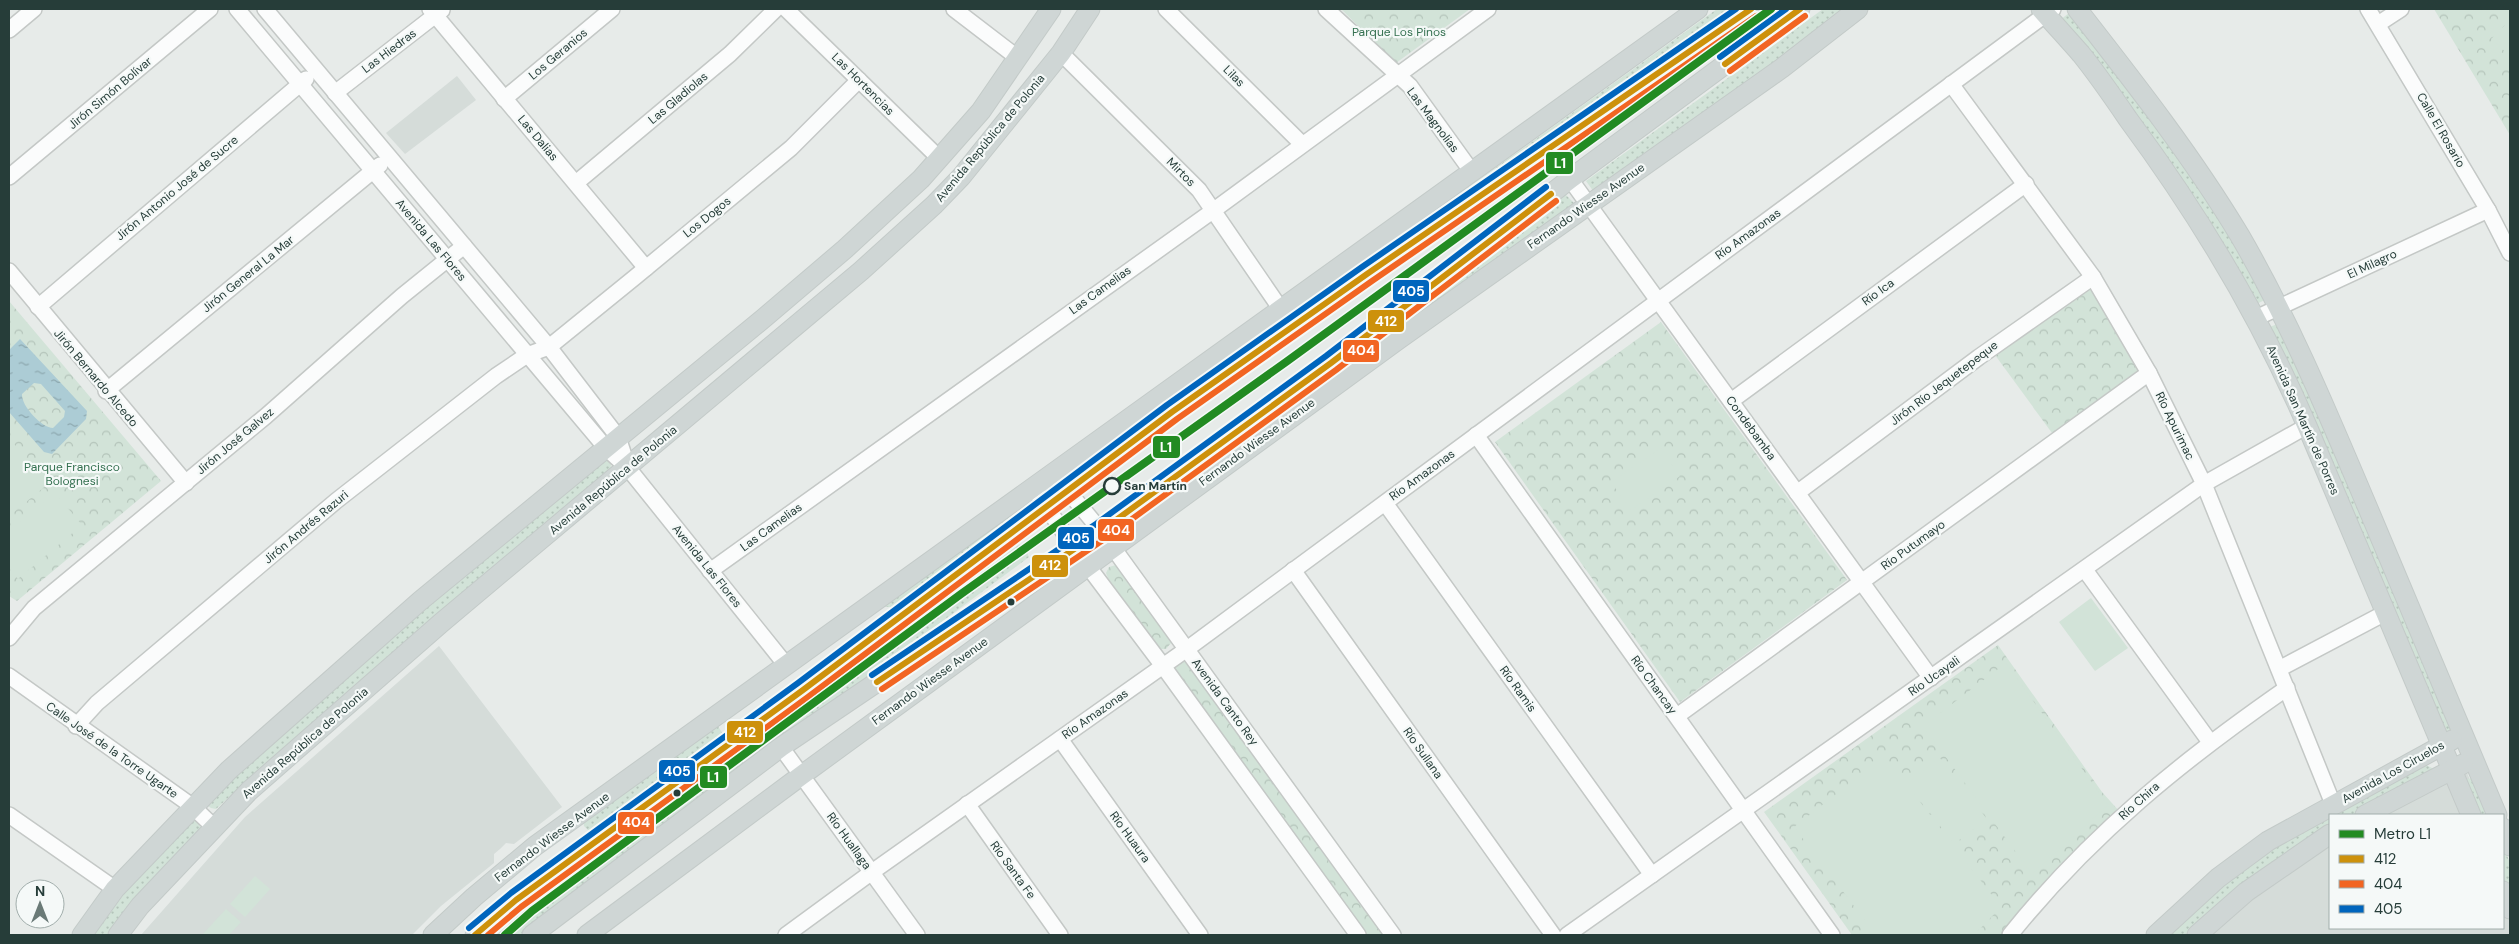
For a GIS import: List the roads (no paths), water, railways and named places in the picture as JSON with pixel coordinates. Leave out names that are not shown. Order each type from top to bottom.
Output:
[{"type":"main road","name":"Avenida República de Polonia","points":[[82,935],[114,889],[192,806],[229,770],[420,600],[845,249],[921,179],[981,111],[1051,9]]},
{"type":"main road","name":"Avenida República de Polonia","points":[[118,935],[140,906],[249,791],[441,624],[861,271],[934,205],[961,177],[1061,53],[1090,9]]},
{"type":"main road","name":"Fernando Wiesse Avenue","points":[[433,935],[474,897],[535,846],[1698,9]]},
{"type":"main road","points":[[475,935],[516,900],[803,690],[1046,507],[1117,451],[1320,307],[1751,9]]},
{"type":"main road","name":"Fernando Wiesse Avenue","points":[[532,935],[781,747],[1101,531],[1331,363],[1570,179],[1800,9]]},
{"type":"main road","name":"Fernando Wiesse Avenue","points":[[587,935],[802,775],[1391,344],[1782,68],[1858,9]]},
{"type":"main road","name":"Avenida San Martín de Porres","points":[[2077,9],[2139,88],[2206,183],[2240,236],[2278,307],[2325,407],[2497,814]]},
{"type":"main road","name":"Avenida San Martín de Porres","points":[[2047,11],[2082,54],[2162,165],[2215,246],[2256,318],[2282,368],[2471,814]]},
{"type":"main road","name":"Avenida Los Ciruelos","points":[[2156,935],[2218,878],[2268,842],[2333,804],[2463,734]]},
{"type":"main road","name":"Avenida Los Ciruelos","points":[[2368,814],[2473,759]]},
{"type":"main road","points":[[2197,935],[2246,892],[2329,835]]},
{"type":"main road","points":[[2504,894],[2510,909]]},
{"type":"street","points":[[9,30],[34,9]]},
{"type":"street","name":"Jirón Simón Bolívar","points":[[9,177],[210,9]]},
{"type":"street","name":"Avenida Las Flores","points":[[236,9],[527,355],[612,442]]},
{"type":"street","name":"Avenida Las Flores","points":[[265,9],[549,347],[628,468],[786,665]]},
{"type":"street","name":"Los Geranios","points":[[504,98],[612,9]]},
{"type":"street","name":"Las Gladiolas","points":[[576,183],[730,54],[776,9]]},
{"type":"street","name":"Las Hortencias","points":[[786,9],[940,159]]},
{"type":"street","points":[[954,9],[1018,58]]},
{"type":"street","name":"Lilas","points":[[1166,9],[1302,144]]},
{"type":"street","name":"Las Magnolias","points":[[1326,9],[1396,76],[1410,86],[1472,172]]},
{"type":"street","name":"Las Camelias","points":[[710,571],[1214,210],[1488,9]]},
{"type":"street","name":"Calle El Rosario","points":[[2368,9],[2488,210],[2510,252]]},
{"type":"street","points":[[2378,24],[2400,9]]},
{"type":"street","name":"Las Dalias","points":[[437,11],[504,98],[646,268]]},
{"type":"street","name":"Las Hiedras","points":[[335,93],[437,11]]},
{"type":"street","name":"Río Amazonas","points":[[786,935],[967,804],[1164,666],[2047,11]]},
{"type":"street","name":"Mirtos","points":[[1061,53],[1199,190],[1280,308]]},
{"type":"street","name":"Jirón Antonio José de Sucre","points":[[38,307],[317,70]]},
{"type":"street","name":"Los Dogos","points":[[549,347],[791,148],[859,80]]},
{"type":"street","name":"Río Apurimac","points":[[1951,84],[2026,184],[2092,277],[2150,373],[2204,484],[2333,804]]},
{"type":"street","name":"Jirón General La Mar","points":[[106,390],[389,158]]},
{"type":"street","name":"Condebamba","points":[[1570,179],[1931,678]]},
{"type":"street","name":"Río Ica","points":[[1731,401],[2026,184]]},
{"type":"street","name":"El Milagro","points":[[2256,318],[2488,210]]},
{"type":"street","name":"Jirón José Galvez","points":[[9,638],[34,608],[186,483],[402,296],[464,246]]},
{"type":"street","name":"Jirón Bernardo Alcedo","points":[[9,271],[106,390],[186,483]]},
{"type":"street","name":"Jirón Río Jequetepeque","points":[[1797,493],[1979,357],[2092,277]]},
{"type":"street","name":"Jirón Andrés Razuri","points":[[76,726],[97,703],[336,501],[527,355],[549,347]]},
{"type":"street","name":"Río Putumayo","points":[[1677,716],[2150,373]]},
{"type":"street","name":"Río Ucayali","points":[[1567,935],[2204,484],[2307,426]]},
{"type":"street","name":"Río Chancay","points":[[1476,435],[1832,935]]},
{"type":"street","name":"Avenida Canto Rey","points":[[1053,473],[1101,531],[1393,935]]},
{"type":"street","points":[[1033,488],[1075,549],[1164,666],[1358,935]]},
{"type":"street","name":"Río Ramis","points":[[1384,503],[1652,875]]},
{"type":"street","name":"Río Sullana","points":[[1293,570],[1553,935]]},
{"type":"street","points":[[2085,570],[2210,742]]},
{"type":"street","points":[[2280,669],[2385,613]]},
{"type":"street","name":"Calle José de la Torre Ugarte","points":[[9,676],[76,726],[192,806],[214,827]]},
{"type":"street","name":"Río Chira","points":[[2010,935],[2090,847],[2128,810],[2210,742],[2287,688]]},
{"type":"street","name":"Río Huaura","points":[[1060,739],[1200,935]]},
{"type":"street","name":"Río Huallaga","points":[[781,747],[917,935]]},
{"type":"street","name":"Río Santa Fe","points":[[967,804],[1060,935]]},
{"type":"street","points":[[9,815],[114,889]]},
{"type":"water","points":[[20,339],[87,411],[86,419],[52,454],[44,452],[9,412],[9,350]],"holes":[[[34,383],[41,384],[65,411],[64,417],[53,428],[48,427],[33,416],[23,399],[22,394]]]},
{"type":"metro line","name":"L1","points":[[505,935],[532,911],[961,594],[1286,362],[1771,9]]},
{"type":"place","name":"San Martín","points":[[1112,486]]},
{"type":"park label","name":"Parque Los Pinos","points":[[1399,32]]},
{"type":"park label","name":"Parque Francisco Bolognesi","points":[[72,474]]}]
